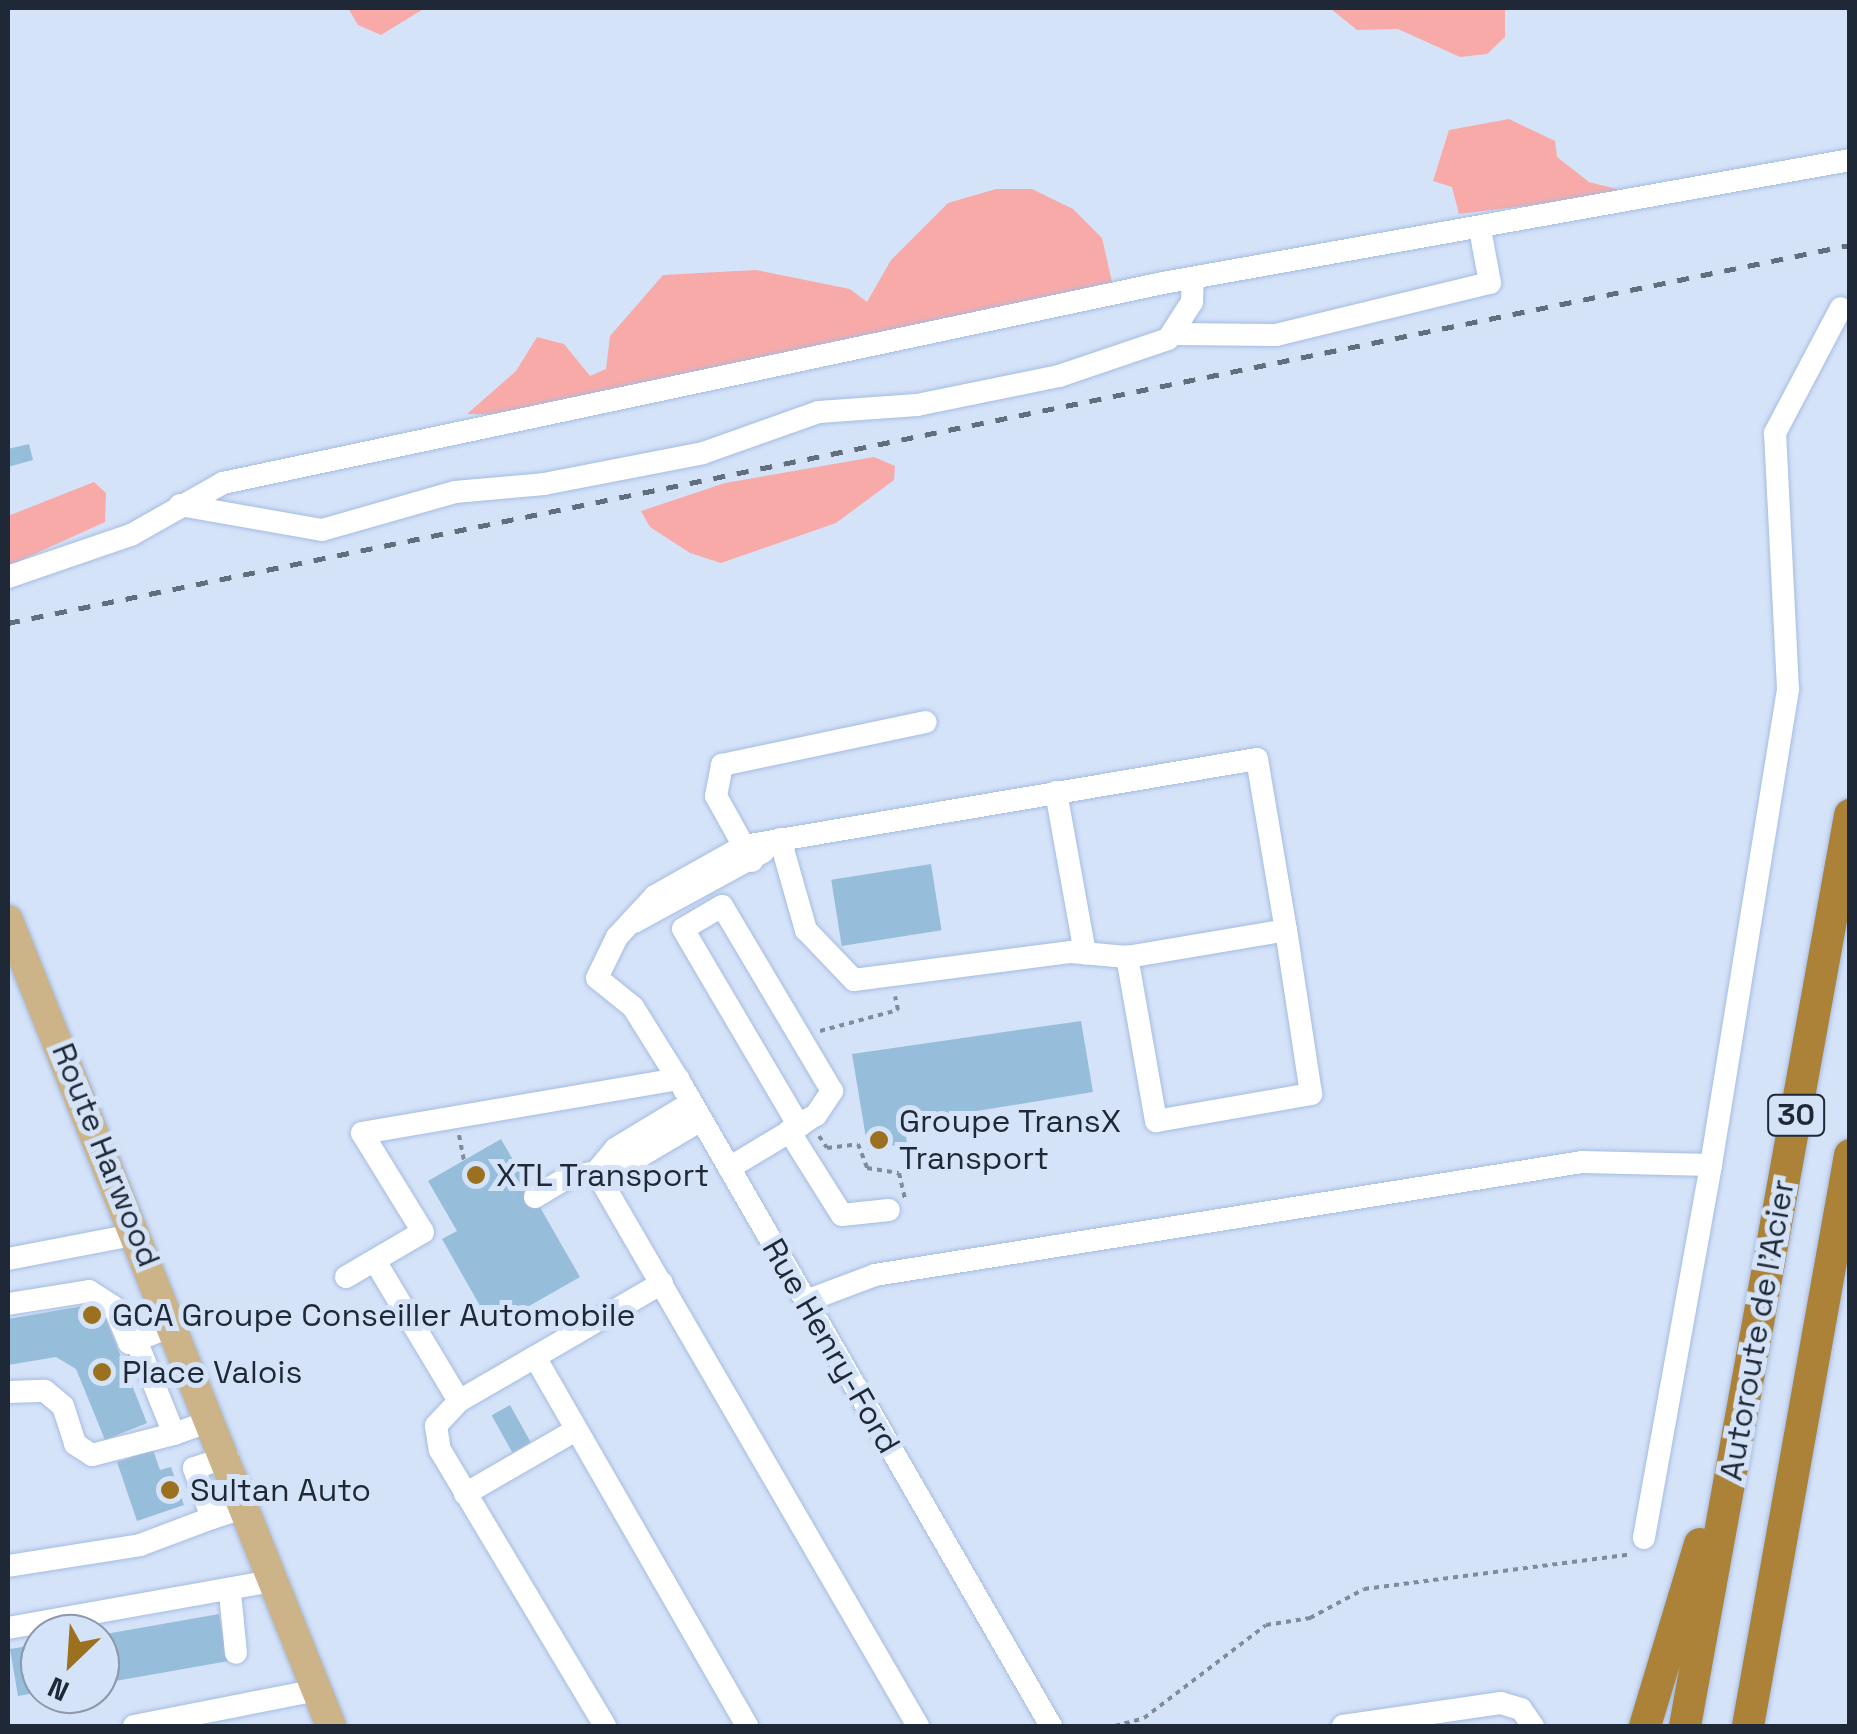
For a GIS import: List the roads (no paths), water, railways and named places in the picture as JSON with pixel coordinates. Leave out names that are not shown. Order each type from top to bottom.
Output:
[{"type":"highway","name":"Autoroute de l'Acier","points":[[1685,1726],[1850,815]]},
{"type":"highway","name":"Autoroute de l'Acier","points":[[1748,1726],[1850,1156]]},
{"type":"highway","points":[[1645,1726],[1742,1415]]},
{"type":"main road","name":"Route Harwood","points":[[8,920],[228,1456],[331,1726]]},
{"type":"street","points":[[8,578],[132,534],[223,483],[1192,279],[1850,160]]},
{"type":"street","points":[[180,505],[290,529],[356,524],[455,492],[544,484],[702,454],[819,412],[917,405],[1060,376],[1174,334],[1276,336],[1490,283],[1480,229]]},
{"type":"street","points":[[1174,334],[1192,302],[1192,279]]},
{"type":"street","points":[[1644,1538],[1712,1166],[1788,690],[1776,433],[1841,308]]},
{"type":"street","points":[[926,722],[728,760],[714,787],[748,853],[780,839],[1256,758],[1311,1094],[1156,1121],[1127,957]]},
{"type":"street","points":[[1056,792],[1085,954]]},
{"type":"street","points":[[780,839],[793,898],[822,954],[854,980],[893,981],[1085,954],[1127,957],[1286,930]]},
{"type":"street","name":"Rue Henry-Ford","points":[[748,853],[655,896],[630,923],[597,978],[625,997],[678,1079],[1050,1726]]},
{"type":"street","points":[[729,1168],[800,1128],[828,1104],[830,1085],[722,906],[683,929],[800,1128],[842,1214],[892,1210]]},
{"type":"street","points":[[346,1277],[423,1232],[362,1133],[678,1079]]},
{"type":"street","points":[[534,1197],[596,1172],[615,1148],[696,1111]]},
{"type":"street","points":[[806,1302],[875,1275],[1582,1162],[1712,1166]]},
{"type":"street","points":[[596,1172],[918,1726]]},
{"type":"street","points":[[8,1259],[138,1234]]},
{"type":"street","points":[[73,1248],[81,1291]]},
{"type":"street","points":[[375,1260],[460,1401]]},
{"type":"street","points":[[605,1726],[464,1494],[436,1426],[460,1401],[662,1283]]},
{"type":"street","points":[[8,1304],[81,1291],[107,1300],[129,1342],[175,1325]]},
{"type":"street","points":[[136,1340],[174,1434]]},
{"type":"street","points":[[535,1358],[748,1726]]},
{"type":"street","points":[[8,1392],[45,1391],[63,1406],[79,1448],[92,1456],[213,1420]]},
{"type":"street","points":[[464,1494],[576,1430]]},
{"type":"street","points":[[212,1518],[194,1468],[228,1456]]},
{"type":"street","points":[[8,1566],[140,1544],[248,1506]]},
{"type":"street","points":[[120,1621],[194,1609],[230,1593],[276,1580]]},
{"type":"street","points":[[230,1593],[236,1653]]},
{"type":"street","points":[[134,1726],[318,1690]]},
{"type":"street","points":[[1343,1726],[1500,1703],[1521,1709],[1532,1726]]},
{"type":"railway","points":[[8,623],[1850,245]]},
{"type":"place","name":"Groupe TransX Transport","points":[[879,1140]]},
{"type":"place","name":"XTL Transport","points":[[476,1175]]},
{"type":"place","name":"GCA Groupe Conseiller Automobile","points":[[92,1315]]},
{"type":"place","name":"Place Valois","points":[[102,1372]]},
{"type":"place","name":"Sultan Auto","points":[[170,1490]]}]
